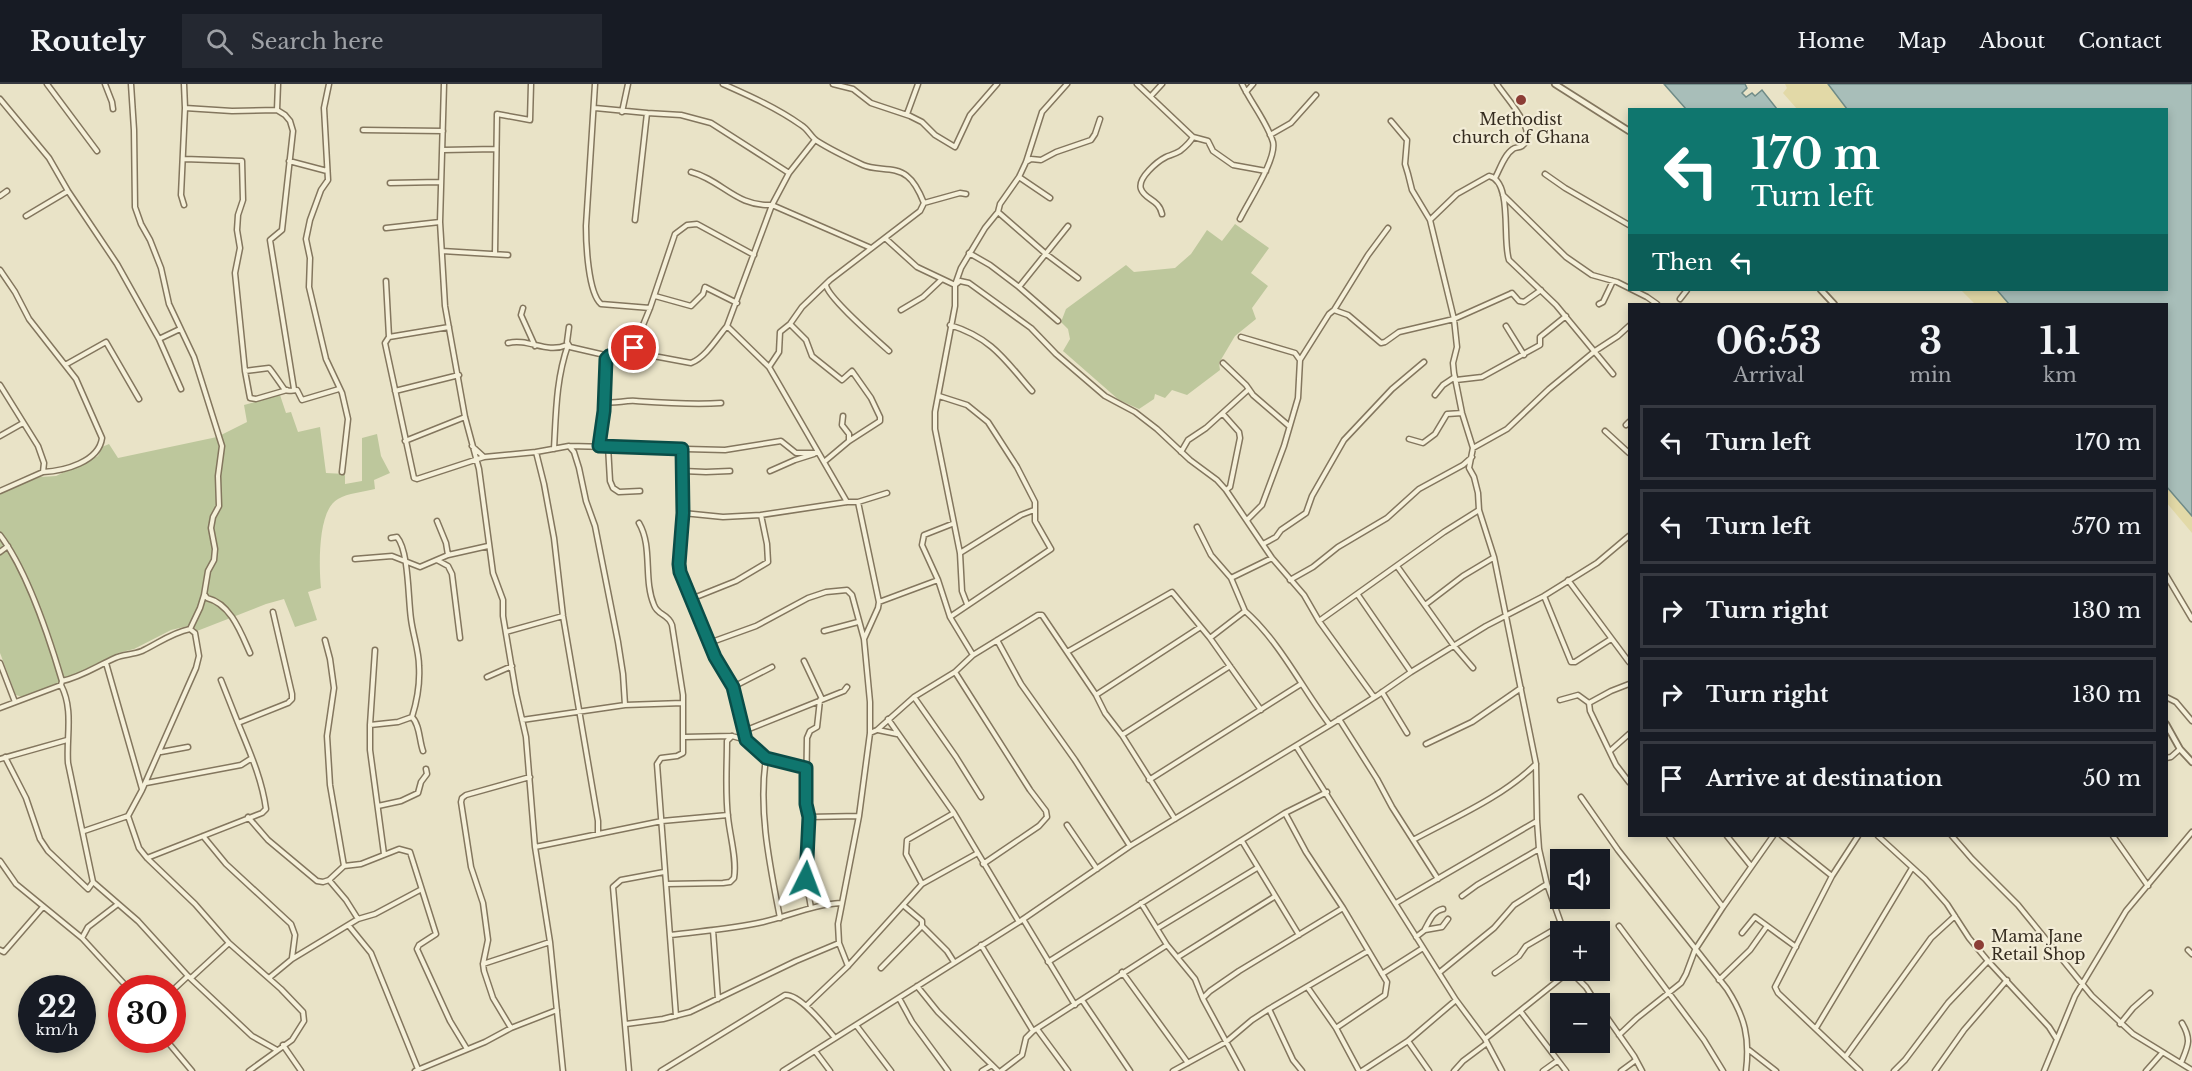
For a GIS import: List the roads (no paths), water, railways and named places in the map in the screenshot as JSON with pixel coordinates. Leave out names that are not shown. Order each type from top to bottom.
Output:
[{"type":"street","points":[[47,84],[97,151]]},
{"type":"street","points":[[105,84],[113,110]]},
{"type":"street","points":[[131,84],[135,207],[161,268],[169,304],[194,357],[222,446],[218,476],[219,506],[213,517],[211,528],[215,549],[214,560],[205,582],[204,595],[190,629]]},
{"type":"street","points":[[184,84],[184,159],[181,195],[184,205]]},
{"type":"street","points":[[277,110],[278,84]]},
{"type":"street","points":[[329,84],[324,108],[328,180],[321,190],[306,239],[310,258],[309,287],[326,359],[339,389],[348,419],[342,472]]},
{"type":"street","points":[[444,84],[440,222],[445,306],[465,417],[476,460],[493,573],[503,600],[506,632],[522,720],[563,1071]]},
{"type":"street","points":[[495,254],[497,114],[530,120],[531,84]]},
{"type":"street","points":[[596,84],[586,226],[590,270],[596,298],[601,304],[650,308]]},
{"type":"street","points":[[622,112],[628,84]]},
{"type":"street","points":[[723,84],[786,115],[804,127],[815,140],[873,169],[884,168],[906,175],[916,186],[924,203]]},
{"type":"street","points":[[833,84],[853,89],[871,103],[907,114],[956,147],[970,116],[997,84]]},
{"type":"street","points":[[907,114],[918,84]]},
{"type":"street","points":[[967,604],[962,591],[960,553],[952,524],[935,429],[935,412],[955,306],[955,285],[969,253],[1019,177],[1042,112],[1067,84]]},
{"type":"street","points":[[1137,84],[1193,137],[1208,141],[1213,151],[1233,165],[1266,171]]},
{"type":"street","points":[[1151,96],[1162,84]]},
{"type":"street","points":[[1240,219],[1266,171],[1274,149],[1270,135],[1242,84]]},
{"type":"street","points":[[1246,92],[1253,84]]},
{"type":"street","points":[[1495,178],[1504,158],[1512,149],[1522,146],[1526,139],[1527,128],[1497,84]]},
{"type":"street","points":[[1555,84],[1628,130]]},
{"type":"street","points":[[1270,135],[1291,123],[1316,95]]},
{"type":"street","points":[[0,99],[49,158],[68,191],[117,264],[159,339],[181,389]]},
{"type":"street","points":[[185,108],[232,111],[277,110],[290,121],[293,131],[282,230],[270,240],[294,389],[297,390],[302,400],[339,389]]},
{"type":"street","points":[[595,108],[681,115],[711,123],[789,173]]},
{"type":"street","points":[[635,220],[647,113]]},
{"type":"street","points":[[1026,162],[1031,159],[1041,160],[1056,152],[1091,140],[1100,119]]},
{"type":"street","points":[[1391,121],[1407,140],[1405,164],[1412,190],[1430,220],[1454,319],[1457,347],[1453,363],[1462,413],[1473,448],[1469,468],[1474,477],[1479,510],[1494,557],[1521,688],[1536,764],[1539,849],[1547,884],[1561,921]]},
{"type":"street","points":[[363,130],[443,131]]},
{"type":"street","points":[[1162,214],[1158,203],[1142,192],[1141,181],[1157,164],[1179,151],[1193,137]]},
{"type":"street","points":[[568,345],[573,349],[609,356],[632,352],[691,363],[702,355],[727,326],[772,205],[789,173],[815,140]]},
{"type":"street","points":[[443,150],[496,149]]},
{"type":"street","points":[[184,159],[242,161],[243,200],[238,215],[237,230],[240,248],[235,273],[250,398],[256,399],[294,389]]},
{"type":"street","points":[[289,161],[327,171]]},
{"type":"street","points":[[691,172],[705,176],[745,202],[759,206],[772,205],[872,249]]},
{"type":"street","points":[[1545,174],[1628,224]]},
{"type":"street","points":[[1430,220],[1463,189],[1482,178],[1489,176],[1499,181],[1508,236],[1508,258],[1566,316],[1613,374]]},
{"type":"street","points":[[1019,177],[1050,198]]},
{"type":"street","points":[[390,183],[440,182]]},
{"type":"street","points":[[0,196],[7,191]]},
{"type":"street","points":[[26,216],[68,191]]},
{"type":"street","points":[[769,367],[779,352],[780,332],[790,324],[810,298],[836,275],[920,211],[924,203],[960,193],[966,194]]},
{"type":"street","points":[[1503,195],[1566,257],[1592,275],[1628,288]]},
{"type":"street","points":[[998,212],[1046,254],[1078,278]]},
{"type":"street","points":[[386,228],[440,222]]},
{"type":"street","points":[[632,352],[655,296],[675,234],[687,225],[697,224],[754,255]]},
{"type":"street","points":[[1019,287],[1068,226]]},
{"type":"street","points":[[1247,520],[1262,505],[1268,491],[1298,398],[1300,360],[1388,228]]},
{"type":"street","points":[[885,238],[917,267],[955,285]]},
{"type":"street","points":[[442,251],[508,255]]},
{"type":"street","points":[[969,253],[990,265],[1019,287],[1058,321]]},
{"type":"street","points":[[0,270],[29,319],[76,379],[102,438],[96,453],[66,469],[43,472],[0,491]]},
{"type":"street","points":[[901,310],[923,297],[941,280]]},
{"type":"street","points":[[387,281],[389,337],[385,343],[414,478],[417,479],[484,457],[569,446],[725,450],[781,441],[796,453],[817,453]]},
{"type":"street","points":[[955,285],[960,281],[969,283],[1031,328],[1084,379],[1105,396],[1135,412],[1217,480],[1272,558],[1304,595],[1318,621],[1374,698]]},
{"type":"street","points":[[1599,304],[1613,281]]},
{"type":"street","points":[[826,285],[830,294],[889,351]]},
{"type":"street","points":[[655,296],[691,306],[703,294],[705,287],[737,303]]},
{"type":"street","points":[[1334,310],[1348,315],[1381,343],[1399,332],[1454,319],[1512,293],[1524,302],[1541,290]]},
{"type":"street","points":[[1634,291],[1656,303]]},
{"type":"street","points":[[1680,299],[1686,291]]},
{"type":"street","points":[[1822,291],[1833,303]]},
{"type":"street","points":[[1648,303],[1651,299]]},
{"type":"street","points":[[523,308],[521,315],[536,347]]},
{"type":"street","points":[[1435,395],[1443,385],[1456,379],[1482,377],[1524,355],[1540,345],[1540,338],[1566,316]]},
{"type":"street","points":[[790,324],[806,340],[812,356],[821,365],[842,380],[852,371],[871,398],[880,421],[849,441],[824,462]]},
{"type":"street","points":[[950,325],[972,332],[987,342],[1032,392]]},
{"type":"street","points":[[727,326],[769,367],[847,502]]},
{"type":"street","points":[[1506,326],[1524,355]]},
{"type":"street","points":[[389,337],[449,327]]},
{"type":"street","points":[[554,448],[557,394],[570,327]]},
{"type":"street","points":[[1473,448],[1507,429],[1549,389],[1595,351],[1612,342],[1628,327]]},
{"type":"street","points":[[159,339],[180,329]]},
{"type":"street","points":[[1241,337],[1295,353],[1300,360]]},
{"type":"street","points":[[64,365],[106,342],[139,399]]},
{"type":"street","points":[[508,343],[522,342],[536,347],[554,349],[568,345]]},
{"type":"street","points":[[599,446],[606,359],[609,356]]},
{"type":"street","points":[[1263,544],[1276,537],[1281,530],[1306,513],[1312,496],[1338,448],[1392,389],[1424,362]]},
{"type":"street","points":[[1223,363],[1253,395],[1289,426]]},
{"type":"street","points":[[245,371],[269,368],[287,390]]},
{"type":"street","points":[[395,391],[459,375]]},
{"type":"street","points":[[0,385],[38,446],[44,463],[43,472]]},
{"type":"street","points":[[1182,452],[1188,440],[1223,414],[1249,389]]},
{"type":"street","points":[[939,396],[967,405],[988,422],[1017,467],[1035,502],[1035,521],[1051,549],[950,617]]},
{"type":"street","points":[[604,402],[614,404],[637,401],[693,405],[721,403]]},
{"type":"street","points":[[1409,439],[1423,444],[1435,434],[1448,414],[1462,413]]},
{"type":"street","points":[[1223,414],[1239,432],[1240,438],[1230,487],[1226,490]]},
{"type":"street","points":[[843,416],[842,424],[849,434],[849,441]]},
{"type":"street","points":[[405,441],[465,417]]},
{"type":"street","points":[[0,436],[23,423]]},
{"type":"street","points":[[1605,431],[1628,452]]},
{"type":"street","points":[[472,446],[484,457]]},
{"type":"street","points":[[569,446],[574,452],[586,501],[595,526],[618,642],[625,705]]},
{"type":"street","points":[[608,446],[610,481],[613,488],[619,492],[640,491]]},
{"type":"street","points":[[682,449],[683,513],[679,564],[715,657],[733,687],[746,740]]},
{"type":"street","points":[[536,452],[554,538],[563,616],[581,711],[598,834]]},
{"type":"street","points":[[770,471],[817,453]]},
{"type":"street","points":[[1290,580],[1313,567],[1338,547],[1387,518],[1419,489],[1463,465],[1472,456]]},
{"type":"street","points":[[683,471],[730,471]]},
{"type":"street","points":[[683,513],[723,518],[761,515],[858,502],[887,493]]},
{"type":"street","points":[[858,502],[879,602],[864,639]]},
{"type":"street","points":[[960,553],[1035,510]]},
{"type":"street","points":[[1318,621],[1479,510]]},
{"type":"street","points":[[691,599],[736,582],[768,562],[761,515]]},
{"type":"street","points":[[437,521],[448,555]]},
{"type":"street","points":[[639,523],[645,533],[652,601],[657,611],[669,618],[673,632],[683,702],[683,753],[657,760],[676,1016]]},
{"type":"street","points":[[952,524],[924,535],[921,539],[950,617],[973,655]]},
{"type":"street","points":[[1197,527],[1211,555],[1231,578],[1245,611],[1256,620],[1277,648],[1330,725]]},
{"type":"street","points":[[0,535],[22,574],[53,649],[69,710],[70,776],[84,831],[93,882],[138,921],[189,977],[252,1036],[277,1050]]},
{"type":"street","points":[[391,538],[400,539],[404,553],[419,663],[412,717],[417,723],[419,741],[423,751]]},
{"type":"street","points":[[783,1071],[1021,921],[1131,846],[1374,698],[1454,646],[1506,615],[1544,597],[1597,563],[1628,539]]},
{"type":"street","points":[[0,552],[8,546]]},
{"type":"street","points":[[356,559],[392,556],[420,567],[448,555],[489,546]]},
{"type":"street","points":[[1425,605],[1463,576],[1494,557]]},
{"type":"street","points":[[1231,578],[1272,558]]},
{"type":"street","points":[[437,560],[448,566],[452,574],[460,638]]},
{"type":"street","points":[[1397,566],[1454,646],[1473,668]]},
{"type":"street","points":[[2168,578],[2192,619]]},
{"type":"street","points":[[879,602],[938,580]]},
{"type":"street","points":[[1569,580],[1628,661]]},
{"type":"street","points":[[709,643],[756,626],[808,598],[825,592],[847,590],[852,595],[864,639],[870,702],[870,733],[859,816],[837,924],[838,943],[848,966]]},
{"type":"street","points":[[1067,652],[1172,592],[1210,638],[1260,710]]},
{"type":"street","points":[[204,595],[215,600],[228,612],[250,654]]},
{"type":"street","points":[[1358,595],[1411,672]]},
{"type":"street","points":[[1544,597],[1571,662],[1575,662],[1611,639]]},
{"type":"street","points":[[1210,638],[1245,611]]},
{"type":"street","points":[[238,723],[288,703],[291,699],[292,694],[273,612]]},
{"type":"street","points":[[870,733],[877,730],[914,697],[955,672],[973,655],[1038,615],[1042,615],[1175,819]]},
{"type":"street","points":[[506,632],[563,616]]},
{"type":"street","points":[[824,631],[858,622]]},
{"type":"street","points":[[1096,695],[1200,628]]},
{"type":"street","points":[[0,708],[62,683],[118,656],[129,656],[175,632],[190,629],[195,633],[198,664],[146,783],[128,816],[84,831]]},
{"type":"street","points":[[325,640],[334,688],[327,736],[330,785],[344,866]]},
{"type":"street","points":[[997,640],[1021,684],[1075,760],[1131,846]]},
{"type":"street","points":[[375,650],[370,750],[384,854]]},
{"type":"street","points":[[804,661],[821,699],[817,727],[810,731],[807,738],[806,804],[809,817],[806,879],[811,908]]},
{"type":"street","points":[[0,663],[15,702]]},
{"type":"street","points":[[106,663],[142,790]]},
{"type":"street","points":[[488,677],[512,666]]},
{"type":"street","points":[[1122,735],[1230,666]]},
{"type":"street","points":[[733,687],[772,667]]},
{"type":"street","points":[[955,672],[1024,781],[1046,811],[1047,817],[1039,826],[983,864]]},
{"type":"street","points":[[147,858],[266,809],[265,798],[252,758],[221,680]]},
{"type":"street","points":[[1149,780],[1301,684]]},
{"type":"street","points":[[1589,703],[1628,684]]},
{"type":"street","points":[[744,731],[844,691],[847,687]]},
{"type":"street","points":[[1426,744],[1472,722],[1521,688]]},
{"type":"street","points":[[1382,692],[1407,734]]},
{"type":"street","points":[[1560,700],[1578,695],[1589,703],[1590,711],[1617,765],[1628,781]]},
{"type":"street","points":[[914,697],[981,797]]},
{"type":"street","points":[[2168,698],[2176,702],[2192,721]]},
{"type":"street","points":[[522,720],[625,705],[683,702]]},
{"type":"street","points":[[370,724],[398,722],[412,717]]},
{"type":"street","points":[[888,719],[954,813],[976,854],[1075,1005]]},
{"type":"street","points":[[1339,719],[1438,879]]},
{"type":"street","points":[[2168,727],[2192,762]]},
{"type":"street","points":[[877,730],[897,734]]},
{"type":"street","points":[[1610,751],[1628,735]]},
{"type":"street","points":[[684,737],[732,736],[746,740],[766,758],[806,768]]},
{"type":"street","points":[[667,884],[723,883],[730,882],[734,878],[728,815],[727,741],[732,736]]},
{"type":"street","points":[[68,740],[3,758],[26,798],[43,845],[88,889],[93,882]]},
{"type":"street","points":[[1296,746],[1456,1000],[1486,1041],[1502,1071]]},
{"type":"street","points":[[160,752],[188,747]]},
{"type":"street","points":[[2168,758],[2181,748]]},
{"type":"street","points":[[146,783],[241,765],[252,758]]},
{"type":"street","points":[[766,758],[763,780],[768,857],[780,918]]},
{"type":"street","points":[[1413,840],[1518,782],[1536,764]]},
{"type":"street","points":[[378,806],[401,801],[418,793],[421,782],[427,776],[426,769]]},
{"type":"street","points":[[511,1028],[493,998],[483,964],[488,940],[483,903],[471,867],[462,798],[530,777]]},
{"type":"street","points":[[1048,962],[1285,813],[1327,792]]},
{"type":"street","points":[[1581,797],[1618,850],[1719,980],[1740,1011],[1748,1050],[1746,1071]]},
{"type":"street","points":[[922,884],[906,854],[905,844],[907,840],[954,813]]},
{"type":"street","points":[[1285,813],[1306,852],[1387,982],[1385,995],[1336,1028]]},
{"type":"street","points":[[535,846],[662,821],[728,815]]},
{"type":"street","points":[[128,816],[139,848],[147,858],[195,904],[229,943],[300,1008],[305,1017],[292,1040],[249,1071]]},
{"type":"street","points":[[809,817],[859,816]]},
{"type":"street","points":[[248,817],[268,840],[317,881],[329,880],[344,866],[361,864],[399,849],[410,852],[420,890],[436,934],[419,945],[417,949],[450,1021],[466,1049]]},
{"type":"street","points":[[1396,903],[1537,821]]},
{"type":"street","points":[[1067,825],[1096,869]]},
{"type":"street","points":[[2044,1071],[2075,996],[2126,911],[2192,832]]},
{"type":"street","points":[[203,836],[226,864],[291,924],[295,935],[292,959]]},
{"type":"street","points":[[1670,837],[1723,907]]},
{"type":"street","points":[[1728,837],[1750,866]]},
{"type":"street","points":[[1619,1035],[1669,993],[1686,974],[1695,950],[1750,866],[1772,837]]},
{"type":"street","points":[[1783,837],[1833,876]]},
{"type":"street","points":[[1857,837],[1833,876],[1775,987],[1778,993],[1860,1071]]},
{"type":"street","points":[[1879,837],[1947,904],[1969,938],[2056,1038]]},
{"type":"street","points":[[1953,837],[2018,905],[2083,985],[2120,1024],[2162,1053],[2192,1070]]},
{"type":"street","points":[[2114,837],[2148,885]]},
{"type":"street","points":[[1242,841],[1299,935]]},
{"type":"street","points":[[1462,897],[1476,885],[1539,849]]},
{"type":"street","points":[[806,1006],[848,966],[922,884],[976,854]]},
{"type":"street","points":[[0,861],[16,884],[82,938],[116,975]]},
{"type":"street","points":[[1158,928],[1257,868]]},
{"type":"street","points":[[1816,1028],[1912,868]]},
{"type":"street","points":[[629,1071],[613,887],[621,880],[664,872]]},
{"type":"street","points":[[329,880],[346,900],[357,919]]},
{"type":"street","points":[[1440,972],[1494,928],[1514,905],[1547,884]]},
{"type":"street","points":[[269,978],[292,959],[357,919],[375,914],[420,890]]},
{"type":"street","points":[[1178,957],[1274,897]]},
{"type":"street","points":[[670,935],[780,918],[811,908],[841,903]]},
{"type":"street","points":[[1141,903],[1167,945],[1195,979],[1203,999],[1242,1071]]},
{"type":"street","points":[[82,938],[88,927],[118,904]]},
{"type":"street","points":[[903,905],[922,921],[922,926],[954,962]]},
{"type":"street","points":[[0,950],[4,952],[43,906]]},
{"type":"street","points":[[1203,999],[1225,980],[1343,908]]},
{"type":"street","points":[[1416,937],[1425,930],[1433,914],[1443,909]]},
{"type":"street","points":[[1846,1056],[1931,938],[1955,916]]},
{"type":"street","points":[[1742,933],[1755,917],[1796,947]]},
{"type":"street","points":[[1425,930],[1442,927],[1448,919]]},
{"type":"street","points":[[349,926],[371,953],[417,1070],[557,1010]]},
{"type":"street","points":[[881,968],[922,926]]},
{"type":"street","points":[[1619,926],[1704,1040],[1723,1071]]},
{"type":"street","points":[[1719,980],[1750,950],[1767,926]]},
{"type":"street","points":[[713,930],[718,999]]},
{"type":"street","points":[[1496,973],[1519,956],[1526,946],[1550,932]]},
{"type":"street","points":[[483,964],[549,942]]},
{"type":"street","points":[[186,979],[229,943]]},
{"type":"street","points":[[626,1024],[676,1016],[838,943]]},
{"type":"street","points":[[981,945],[1035,1030],[1068,1071]]},
{"type":"street","points":[[917,986],[938,1012],[1000,1071],[1022,1055],[1026,1038],[1035,1030],[1167,945]]},
{"type":"street","points":[[1382,974],[1423,948]]},
{"type":"street","points":[[1173,1071],[1226,1042],[1269,1009],[1368,951]]},
{"type":"street","points":[[1894,1071],[1948,1003],[1988,961]]},
{"type":"street","points":[[1122,972],[1188,1063]]},
{"type":"street","points":[[1936,1071],[1964,1030],[2007,980]]},
{"type":"street","points":[[1454,1071],[1462,1061],[1559,981]]},
{"type":"street","points":[[1580,981],[1590,993]]},
{"type":"street","points":[[1308,988],[1336,1028],[1360,1071],[1408,1041],[1456,1000]]},
{"type":"street","points":[[2120,1024],[2150,993]]},
{"type":"street","points":[[661,1071],[789,994],[806,1006],[835,1038]]},
{"type":"street","points":[[899,999],[912,1022],[948,1071]]},
{"type":"street","points":[[1082,1000],[1130,1071]]},
{"type":"street","points":[[1269,1009],[1293,1060],[1302,1071]]},
{"type":"street","points":[[1521,1012],[1566,1071]]},
{"type":"street","points":[[1610,1022],[1642,1071]]},
{"type":"street","points":[[2181,1023],[2189,1038],[2181,1064]]},
{"type":"street","points":[[856,1025],[891,1071]]},
{"type":"street","points":[[1408,1041],[1429,1071]]},
{"type":"street","points":[[283,1045],[301,1071]]},
{"type":"street","points":[[1748,1050],[1776,1071]]},
{"type":"street","points":[[815,1051],[830,1071]]},
{"type":"street","points":[[177,1053],[192,1071]]},
{"type":"street","points":[[2146,1071],[2162,1053]]},
{"type":"street","points":[[1543,1071],[1557,1060]]},
{"type":"street","points":[[1621,1071],[1636,1060]]},
{"type":"street","points":[[982,1071],[992,1065]]},
{"type":"water","points":[[1664,84],[1745,84],[1747,88],[1742,93],[1746,97],[1752,93],[1755,96],[1762,90],[1776,108],[1685,108]]},
{"type":"water","points":[[1828,84],[2192,84],[2192,516],[2168,488],[2168,303],[2008,303],[1998,291],[2168,291],[2168,108],[1846,108]]},
{"type":"place","name":"Methodist church of Ghana","points":[[1521,100]]},
{"type":"place","name":"Mama Jane Retail Shop","points":[[1979,945]]}]
